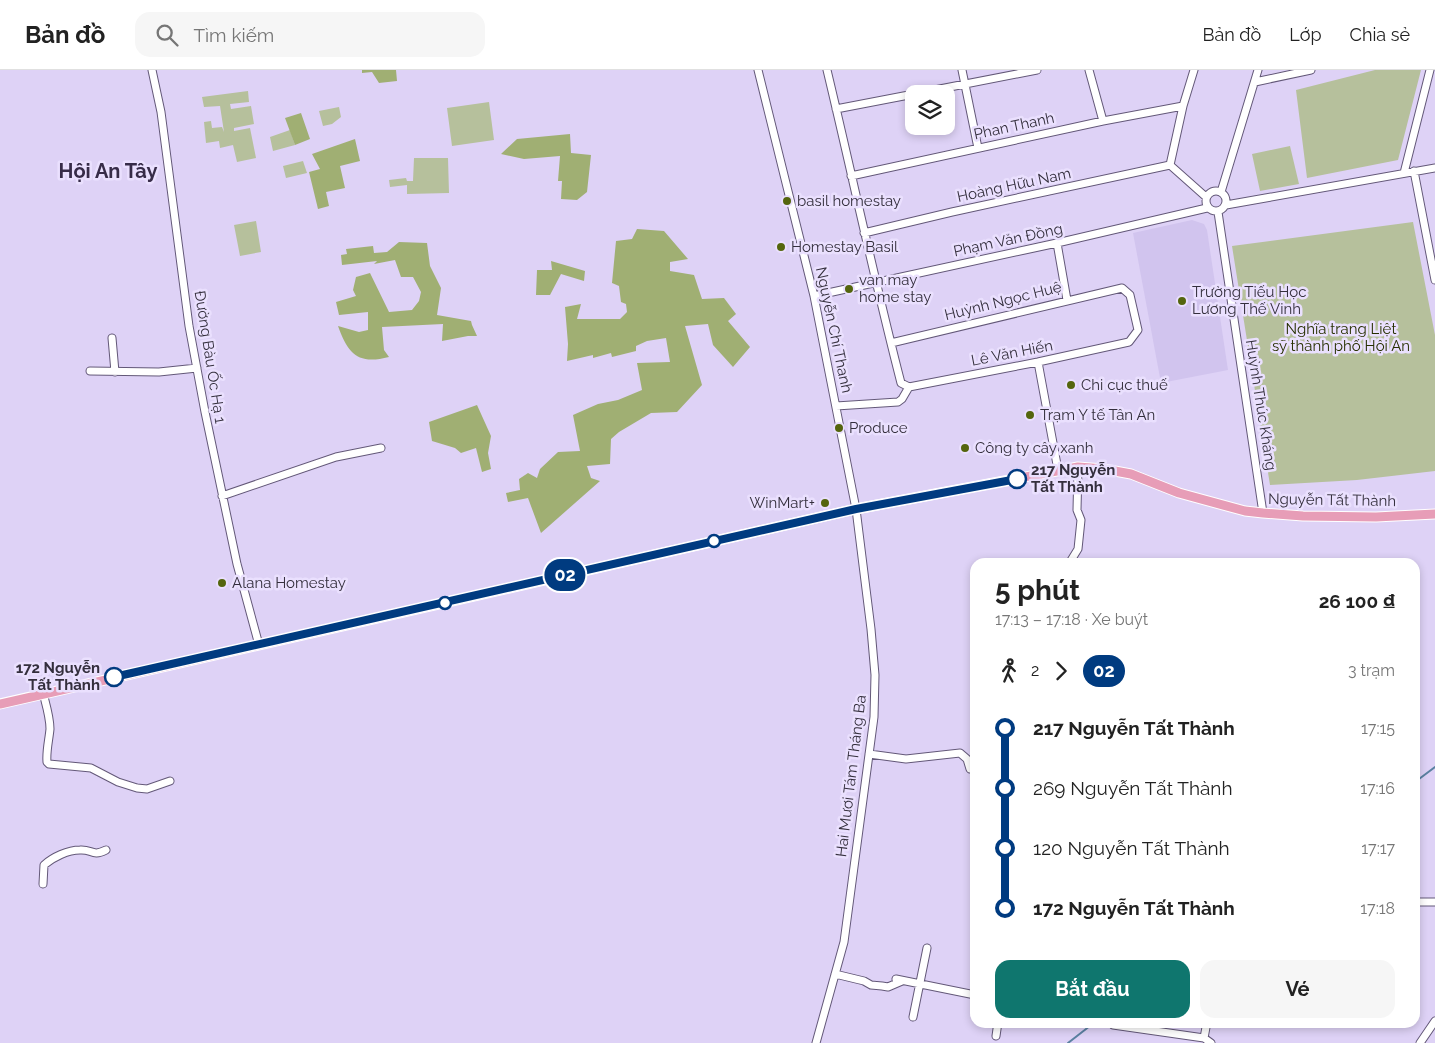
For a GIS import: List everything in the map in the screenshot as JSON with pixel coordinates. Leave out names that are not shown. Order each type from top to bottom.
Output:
[{"type":"main road","name":"Nguyễn Tất Thành","points":[[0,704],[856,509],[1078,467],[1131,474],[1179,493],[1245,511],[1302,516],[1376,517],[1435,514]]},
{"type":"street","name":"Đường Bàu Ốc Hạ 1","points":[[152,70],[161,112],[196,368],[222,496],[259,645]]},
{"type":"street","name":"Nguyễn Chí Thanh","points":[[758,70],[814,296],[856,509]]},
{"type":"street","points":[[827,70],[875,283],[902,383],[909,387],[904,398],[898,402],[836,406]]},
{"type":"street","points":[[962,70],[978,148]]},
{"type":"street","points":[[955,86],[1037,70]]},
{"type":"street","points":[[1089,70],[1103,121]]},
{"type":"street","points":[[1194,70],[1183,106],[1170,165],[1206,197],[1207,208],[1213,212],[1218,212],[1226,205],[1435,168]]},
{"type":"street","points":[[1226,205],[1226,200],[1221,192],[1258,70]]},
{"type":"street","points":[[1254,82],[1311,70]]},
{"type":"street","points":[[1404,173],[1430,70]]},
{"type":"street","points":[[836,109],[905,96]]},
{"type":"street","name":"Phan Thanh","points":[[850,176],[1103,121],[1183,106]]},
{"type":"street","name":"Hoàng Hữu Nam","points":[[864,233],[1170,165]]},
{"type":"street","points":[[1414,171],[1435,280]]},
{"type":"street","points":[[1206,197],[1214,191],[1221,192]]},
{"type":"street","name":"Phạm Văn Đồng","points":[[814,296],[1207,208]]},
{"type":"street","name":"Huỳnh Thúc Kháng","points":[[1218,212],[1263,513]]},
{"type":"street","points":[[1057,243],[1066,300]]},
{"type":"street","name":"Huỳnh Ngọc Huệ","points":[[891,343],[1122,288],[1130,295],[1138,330],[1129,342]]},
{"type":"street","points":[[112,338],[115,372]]},
{"type":"street","name":"Lê Văn Hiến","points":[[909,387],[1129,342]]},
{"type":"street","points":[[1038,362],[1058,470]]},
{"type":"street","points":[[90,371],[160,372],[196,368]]},
{"type":"street","points":[[222,496],[336,457],[381,448]]},
{"type":"street","points":[[1072,558],[1078,549],[1081,520],[1077,510],[1078,467]]},
{"type":"street","name":"Hai Mươi Tám Tháng Ba","points":[[816,1043],[844,942],[874,717],[875,675],[856,509]]},
{"type":"street","points":[[43,693],[50,723],[47,752],[47,762],[49,764],[96,770],[118,782],[136,788],[148,788],[170,781]]},
{"type":"street","points":[[869,754],[906,759],[960,753],[967,759],[970,769]]},
{"type":"street","points":[[43,884],[43,867],[49,861],[62,854],[79,850],[97,854],[106,850]]},
{"type":"street","points":[[1420,902],[1435,902]]},
{"type":"street","points":[[913,1017],[927,948]]},
{"type":"street","points":[[836,974],[864,981],[871,985],[888,987],[899,980],[970,994]]},
{"type":"street","points":[[1420,1043],[1435,1021]]},
{"type":"street","points":[[996,1036],[997,1028]]},
{"type":"street","points":[[1134,1028],[1204,1038],[1211,1043]]},
{"type":"street","points":[[1204,1038],[1206,1028]]},
{"type":"shaded area","name":"Trường Tiếu Học Lương Thế Vinh","points":[[1192,220],[1204,224],[1207,230],[1228,370],[1161,383],[1133,233]]},
{"type":"green space","points":[[362,70],[396,70],[397,81],[379,83],[372,72],[362,73]]},
{"type":"green space","points":[[1375,70],[1421,70],[1398,160],[1307,178],[1296,90]]},
{"type":"green space","points":[[248,91],[249,102],[230,104],[231,109],[251,106],[254,124],[234,128],[234,131],[250,128],[256,158],[237,162],[233,145],[220,148],[219,141],[206,143],[204,122],[211,121],[212,128],[222,127],[224,132],[220,106],[204,107],[202,97]]},
{"type":"green space","points":[[489,102],[494,140],[452,146],[447,108]]},
{"type":"green space","points":[[339,107],[341,117],[332,124],[323,126],[319,111]]},
{"type":"green space","points":[[301,113],[310,139],[295,145],[285,118]]},
{"type":"green space","points":[[290,130],[295,145],[273,151],[270,137]]},
{"type":"green space","points":[[570,134],[571,153],[591,155],[587,192],[577,200],[561,199],[562,181],[558,181],[560,156],[524,159],[501,154],[517,139]]},
{"type":"green space","points":[[355,139],[360,161],[340,166],[345,188],[326,192],[329,206],[318,209],[309,172],[320,169],[312,154]]},
{"type":"green space","points":[[1290,146],[1299,184],[1260,191],[1252,154]]},
{"type":"green space","points":[[414,158],[448,158],[449,193],[407,194],[407,185],[390,187],[389,180],[406,178],[407,181],[413,181]]},
{"type":"green space","points":[[303,161],[307,173],[286,178],[283,166]]},
{"type":"green space","points":[[256,221],[261,252],[240,256],[234,225]]},
{"type":"green space","name":"Nghĩa trang Liệt sỹ thành phố Hội An","points":[[1413,222],[1435,335],[1435,471],[1357,480],[1270,485],[1232,246]]},
{"type":"green space","points":[[637,229],[664,231],[688,259],[670,262],[670,271],[694,275],[702,299],[724,298],[736,314],[728,321],[750,347],[733,367],[713,345],[708,324],[685,326],[702,385],[677,412],[651,413],[619,432],[611,439],[610,464],[587,466],[591,478],[600,481],[541,533],[528,498],[508,502],[506,493],[520,490],[519,479],[528,473],[537,478],[540,469],[558,452],[580,451],[573,415],[598,404],[618,400],[642,390],[637,363],[670,362],[666,338],[647,341],[636,346],[636,351],[612,357],[611,353],[593,358],[593,355],[567,361],[568,344],[565,307],[581,304],[577,319],[620,319],[627,312],[626,304],[621,302],[619,286],[612,283],[616,241],[632,239]]},
{"type":"green space","points":[[399,242],[427,243],[430,266],[441,288],[437,315],[471,321],[477,336],[442,341],[443,324],[382,327],[384,350],[389,357],[378,359],[362,358],[350,350],[338,326],[359,332],[368,330],[368,312],[339,315],[336,302],[356,296],[353,290],[356,277],[370,273],[389,312],[412,310],[419,301],[421,292],[413,277],[401,277],[395,260],[374,264],[377,261],[342,265],[341,255],[347,254],[346,249],[373,246],[374,253],[387,252]]},
{"type":"green space","points":[[551,261],[585,271],[584,281],[561,274],[550,295],[536,295],[537,270],[552,270]]},
{"type":"green space","points":[[477,405],[491,436],[488,453],[491,469],[482,472],[476,448],[461,453],[455,448],[432,441],[429,422]]},
{"type":"waterway","points":[[1420,778],[1435,767]]},
{"type":"waterway","points":[[1068,1043],[1087,1028]]},
{"type":"bus line","name":"02","points":[[114,677],[856,509],[1017,479]]},
{"type":"place","name":"basil homestay","points":[[787,201]]},
{"type":"place","name":"Homestay Basil","points":[[781,247]]},
{"type":"place","name":"van may home stay","points":[[849,289]]},
{"type":"place","name":"Trường Tiếu Học Lương Thế Vinh","points":[[1182,301]]},
{"type":"place","name":"Chi cục thuế","points":[[1071,385]]},
{"type":"place","name":"Trạm Y tế Tân An","points":[[1030,415]]},
{"type":"place","name":"Produce","points":[[839,428]]},
{"type":"place","name":"Công ty cây xanh","points":[[965,448]]},
{"type":"place","name":"217 Nguyễn Tất Thành","points":[[1017,479]]},
{"type":"place","name":"WinMart+","points":[[825,503]]},
{"type":"place","name":"Alana Homestay","points":[[222,583]]},
{"type":"place","name":"172 Nguyễn Tất Thành","points":[[114,677]]},
{"type":"district","name":"Hội An Tây","points":[[108,171]]}]
